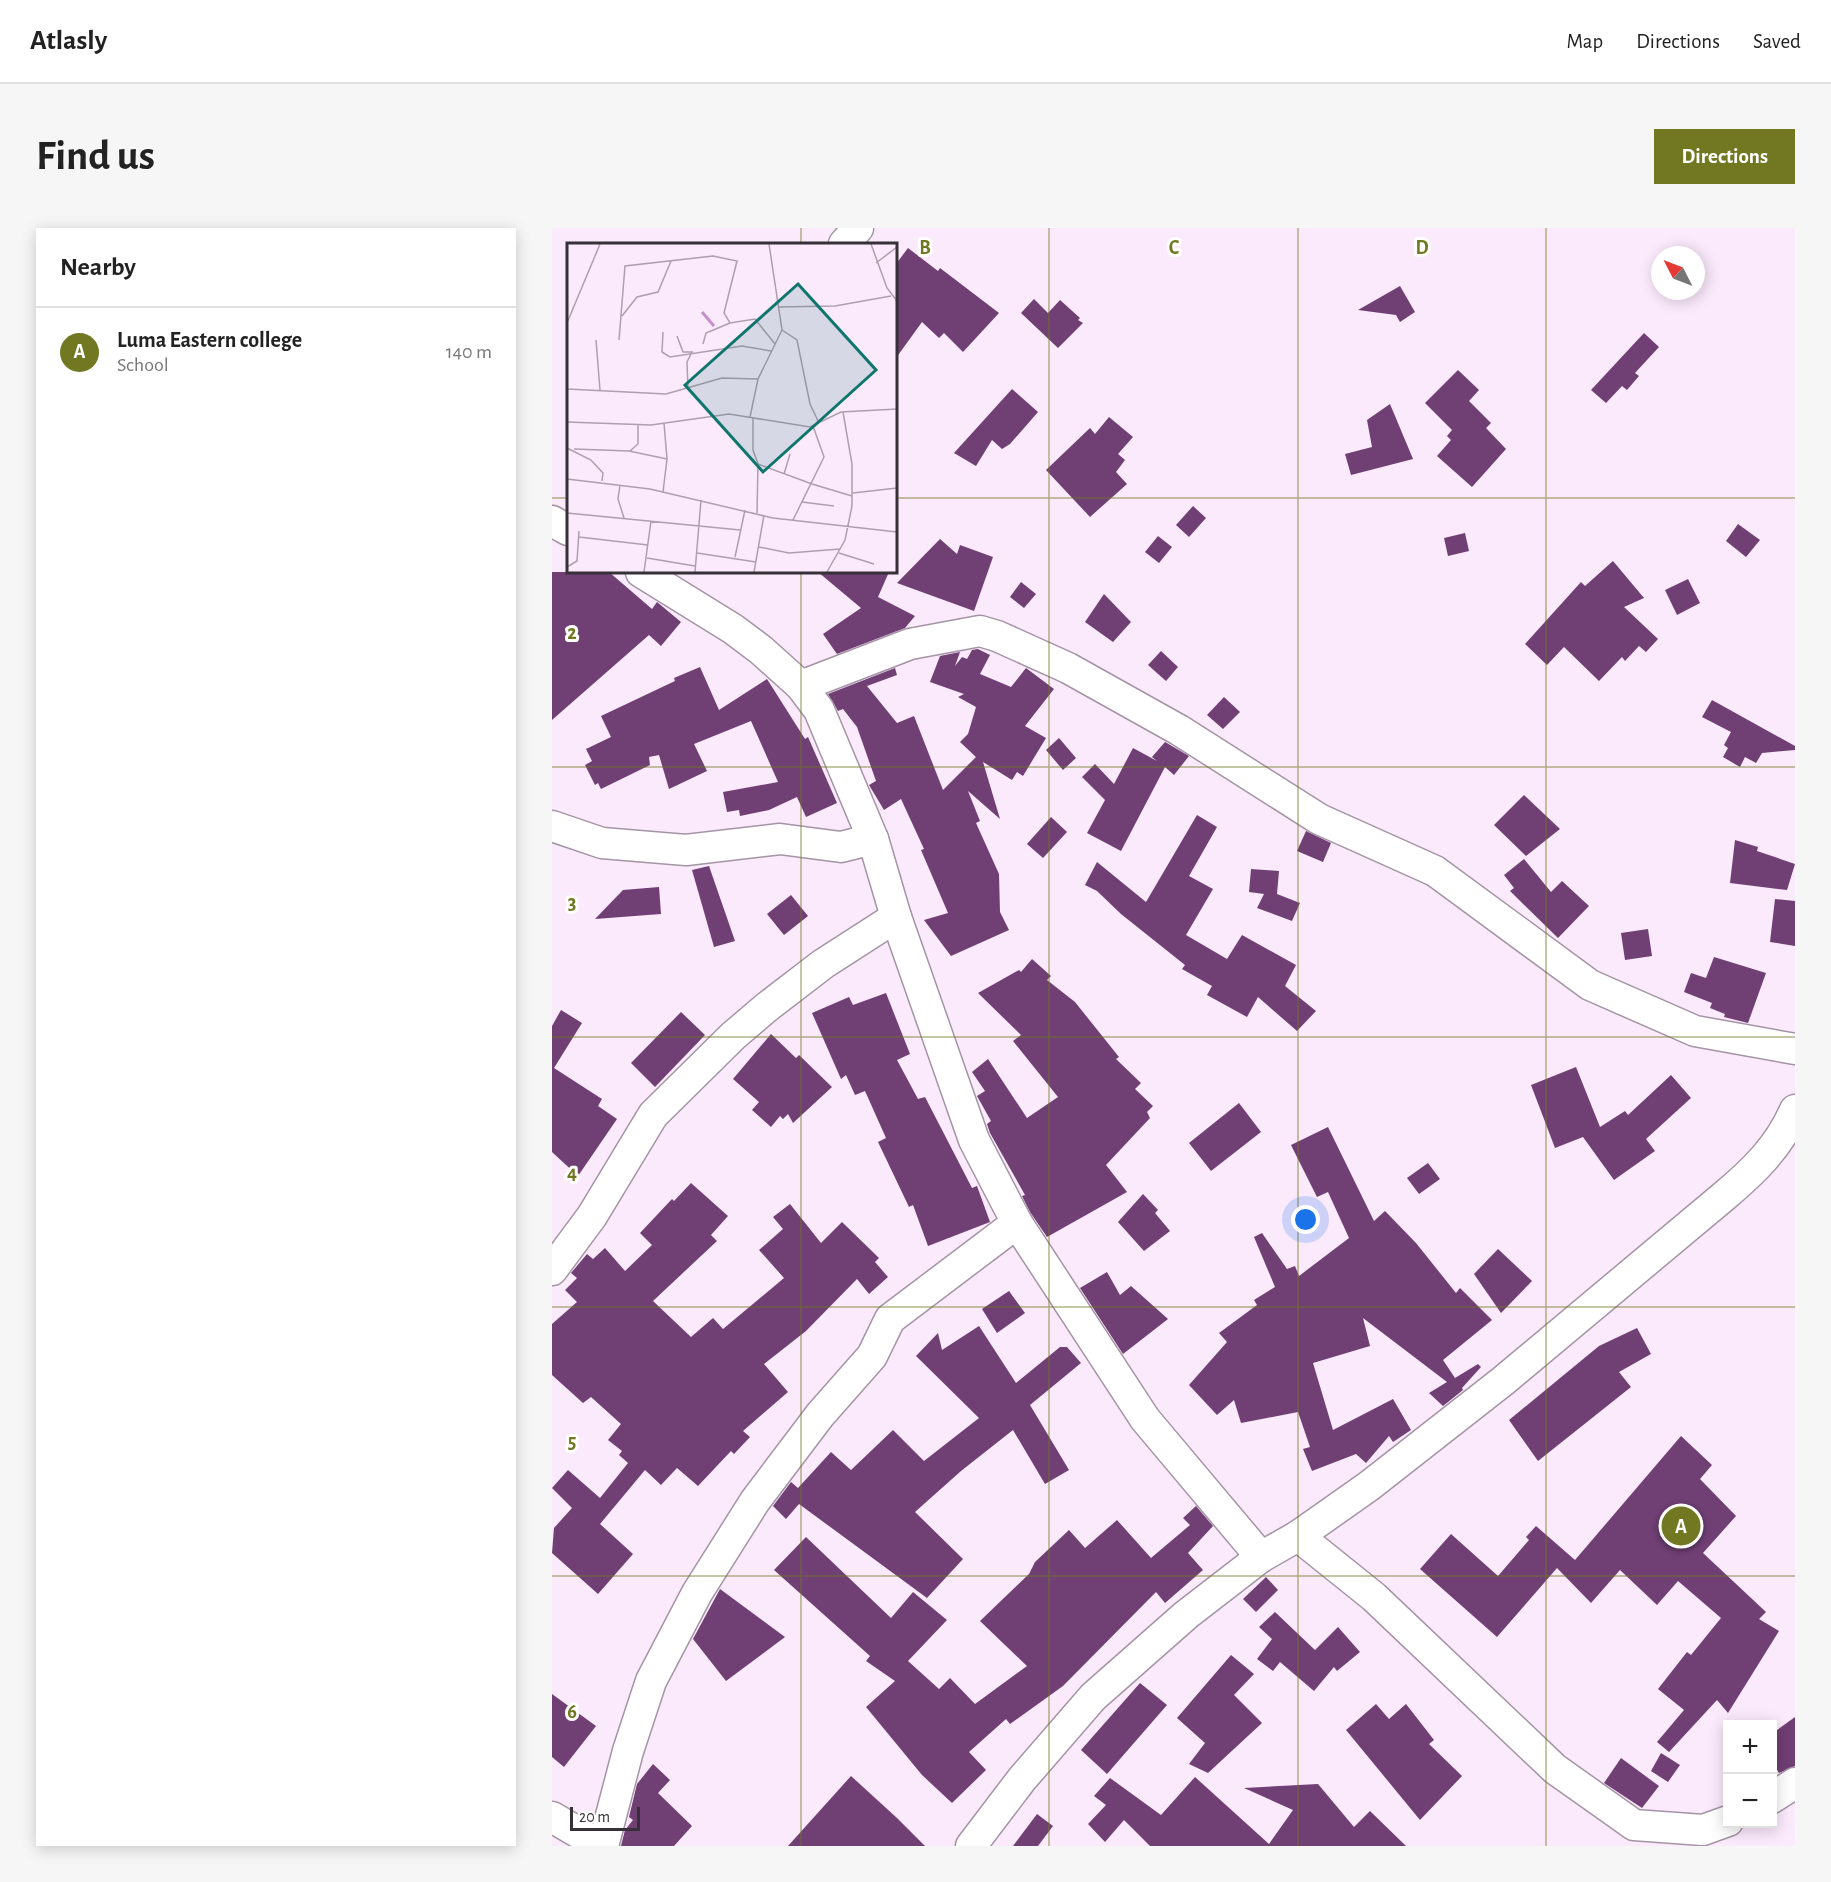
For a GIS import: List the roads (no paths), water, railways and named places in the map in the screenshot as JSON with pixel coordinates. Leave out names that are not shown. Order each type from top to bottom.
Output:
[{"type":"street","points":[[845,243],[858,228]]},
{"type":"street","points":[[552,521],[567,529]]},
{"type":"street","points":[[643,573],[733,629],[801,686],[819,710],[873,838],[896,917],[974,1140],[1017,1223],[1145,1419],[1261,1557]]},
{"type":"street","points":[[801,686],[910,644],[944,635],[980,631],[997,636],[1068,668],[1179,730],[1319,819],[1435,871],[1590,985],[1695,1031],[1795,1049]]},
{"type":"street","points":[[552,826],[602,843],[686,850],[780,839],[841,847],[873,838]]},
{"type":"street","points":[[552,1270],[592,1216],[653,1115],[733,1036],[767,1007],[823,964],[896,917]]},
{"type":"street","points":[[971,1846],[1022,1779],[1093,1698],[1186,1615],[1261,1557],[1298,1536],[1369,1486],[1503,1382],[1752,1172],[1793,1123]]},
{"type":"street","points":[[552,1817],[602,1846],[628,1751],[651,1682],[697,1593],[755,1501],[820,1415],[872,1356],[890,1318],[1017,1223]]},
{"type":"street","points":[[1298,1536],[1374,1597],[1556,1769],[1634,1825],[1715,1832]]},
{"type":"street","points":[[1777,1795],[1795,1783]]},
{"type":"place","name":"Luma Eastern college","points":[[1681,1526]]}]
